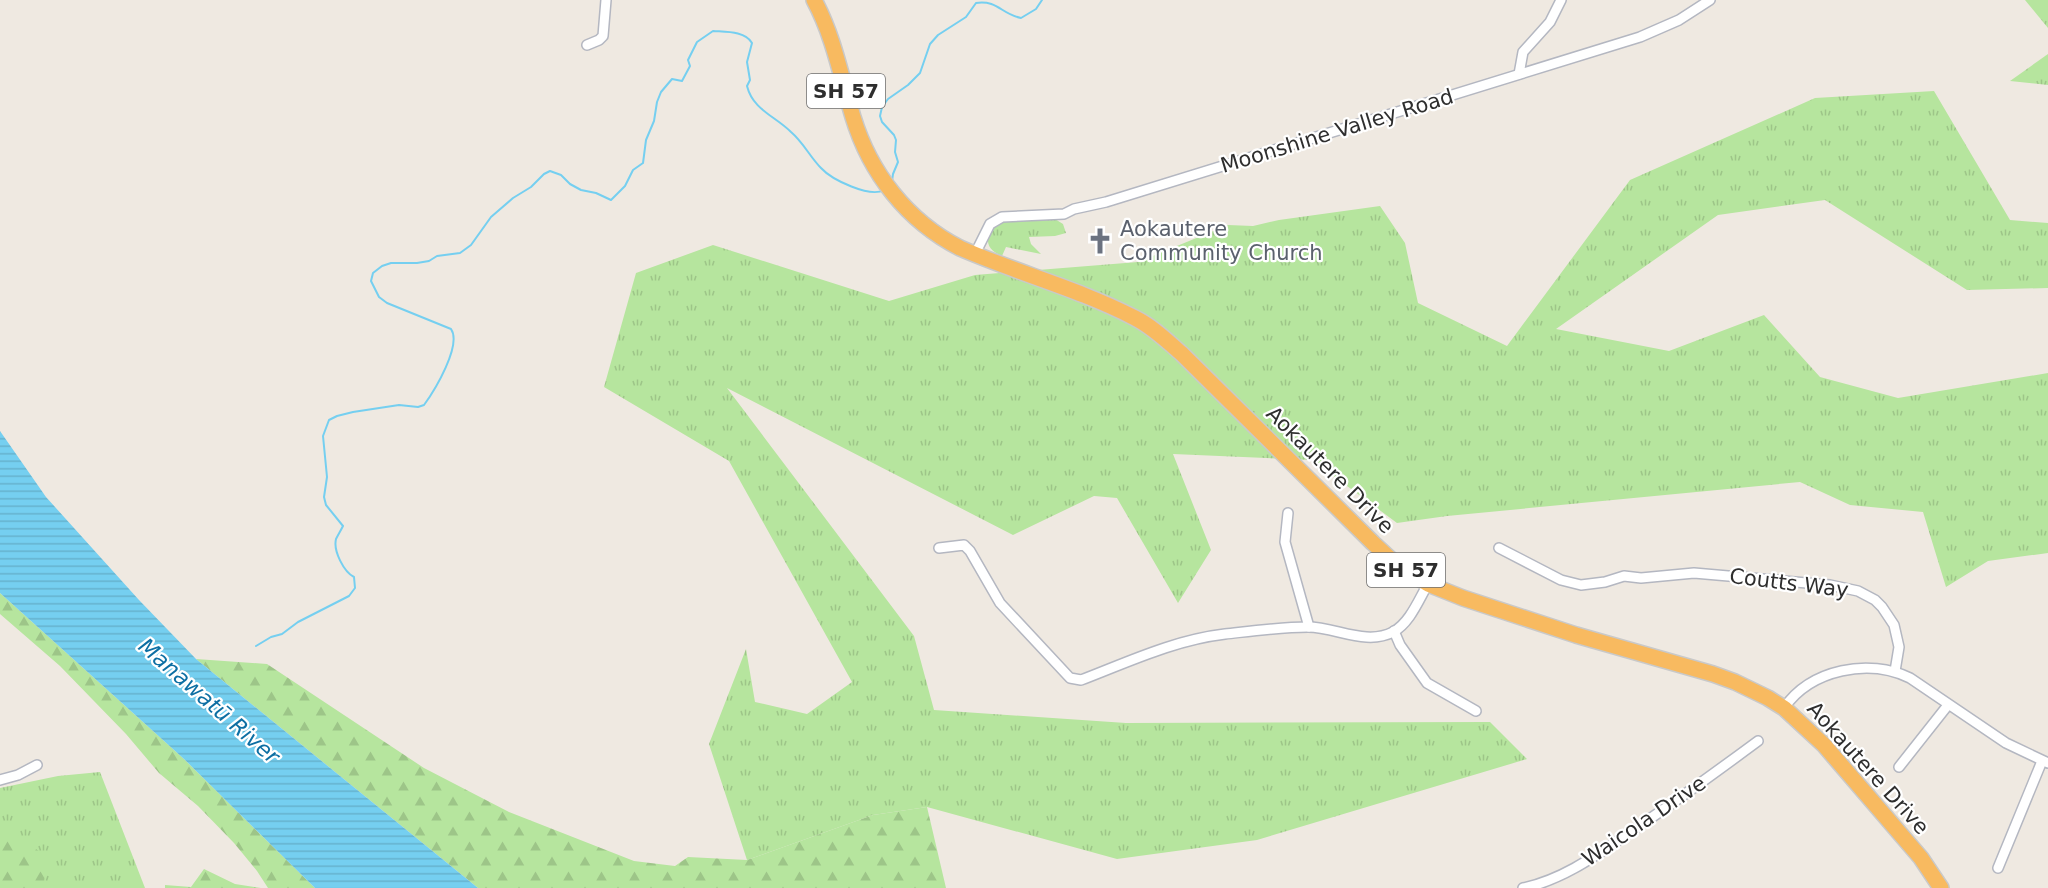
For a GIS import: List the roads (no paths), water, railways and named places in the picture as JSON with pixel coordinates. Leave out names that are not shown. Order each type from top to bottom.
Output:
[{"type":"highway","name":"Aokautere Drive","points":[[814,0],[827,26],[861,139],[883,181],[895,197],[933,232],[948,242],[975,254],[1049,281],[1136,318],[1156,332],[1182,354],[1373,543],[1398,566],[1428,584],[1462,598],[1575,635],[1713,674],[1751,689],[1784,708],[1807,728],[1839,763],[1921,858],[1941,888]]},
{"type":"street","points":[[587,45],[603,36],[606,0]]},
{"type":"street","points":[[1519,74],[1523,52],[1550,22],[1561,0]]},
{"type":"street","name":"Moonshine Valley Road","points":[[975,254],[990,224],[1002,217],[1064,214],[1074,209],[1106,202],[1640,36],[1679,20],[1710,0]]},
{"type":"street","points":[[1288,513],[1285,542],[1309,627]]},
{"type":"street","points":[[939,548],[964,545],[970,551],[1000,603],[1070,678],[1081,680],[1172,644],[1222,635],[1309,627],[1362,637],[1381,636],[1394,631],[1405,622],[1428,584]]},
{"type":"street","name":"Coutts Way","points":[[1499,548],[1571,583],[1591,584],[1624,576],[1641,578],[1694,573],[1830,585],[1858,591],[1882,607],[1894,625],[1899,647],[1895,671]]},
{"type":"street","points":[[1394,631],[1400,645],[1427,683],[1476,711]]},
{"type":"street","points":[[1784,708],[1805,686],[1831,674],[1858,668],[1895,671],[1910,678],[2006,743],[2045,762],[1998,868]]},
{"type":"street","points":[[1899,767],[1948,705]]},
{"type":"street","name":"Waicola Drive","points":[[1523,888],[1542,884],[1595,856],[1674,803],[1758,741]]},
{"type":"street","points":[[0,780],[18,776],[37,765]]},
{"type":"water","name":"Manawatū River","points":[[0,431],[46,497],[196,659],[478,888],[315,888],[184,759],[0,593]]},
{"type":"waterway","points":[[892,181],[898,162],[895,152],[896,140],[882,122],[880,116],[882,107],[888,99],[920,73],[930,44],[938,35],[966,17],[976,3],[995,5],[1021,18],[1036,9],[1042,0]]},
{"type":"waterway","points":[[256,646],[349,596],[355,588],[354,577],[343,566],[336,549],[336,539],[343,526],[326,505],[324,497],[327,477],[323,436],[329,420],[353,412],[399,405],[418,407],[424,405],[440,379],[450,356],[453,346],[451,329],[387,303],[379,297],[371,281],[373,273],[382,266],[391,263],[417,263],[429,261],[437,256],[460,253],[471,245],[491,217],[550,171],[561,175],[581,190],[596,193],[611,200],[625,186],[633,170],[643,163],[646,140],[654,121],[661,92],[672,79],[682,81],[690,66],[688,60],[697,42],[713,31],[740,34],[749,39],[752,43],[747,62],[750,80],[747,86],[754,101],[785,126],[826,173],[861,190],[870,192],[884,190]]},
{"type":"place","name":"Aokautere Community Church","points":[[1100,241]]}]
